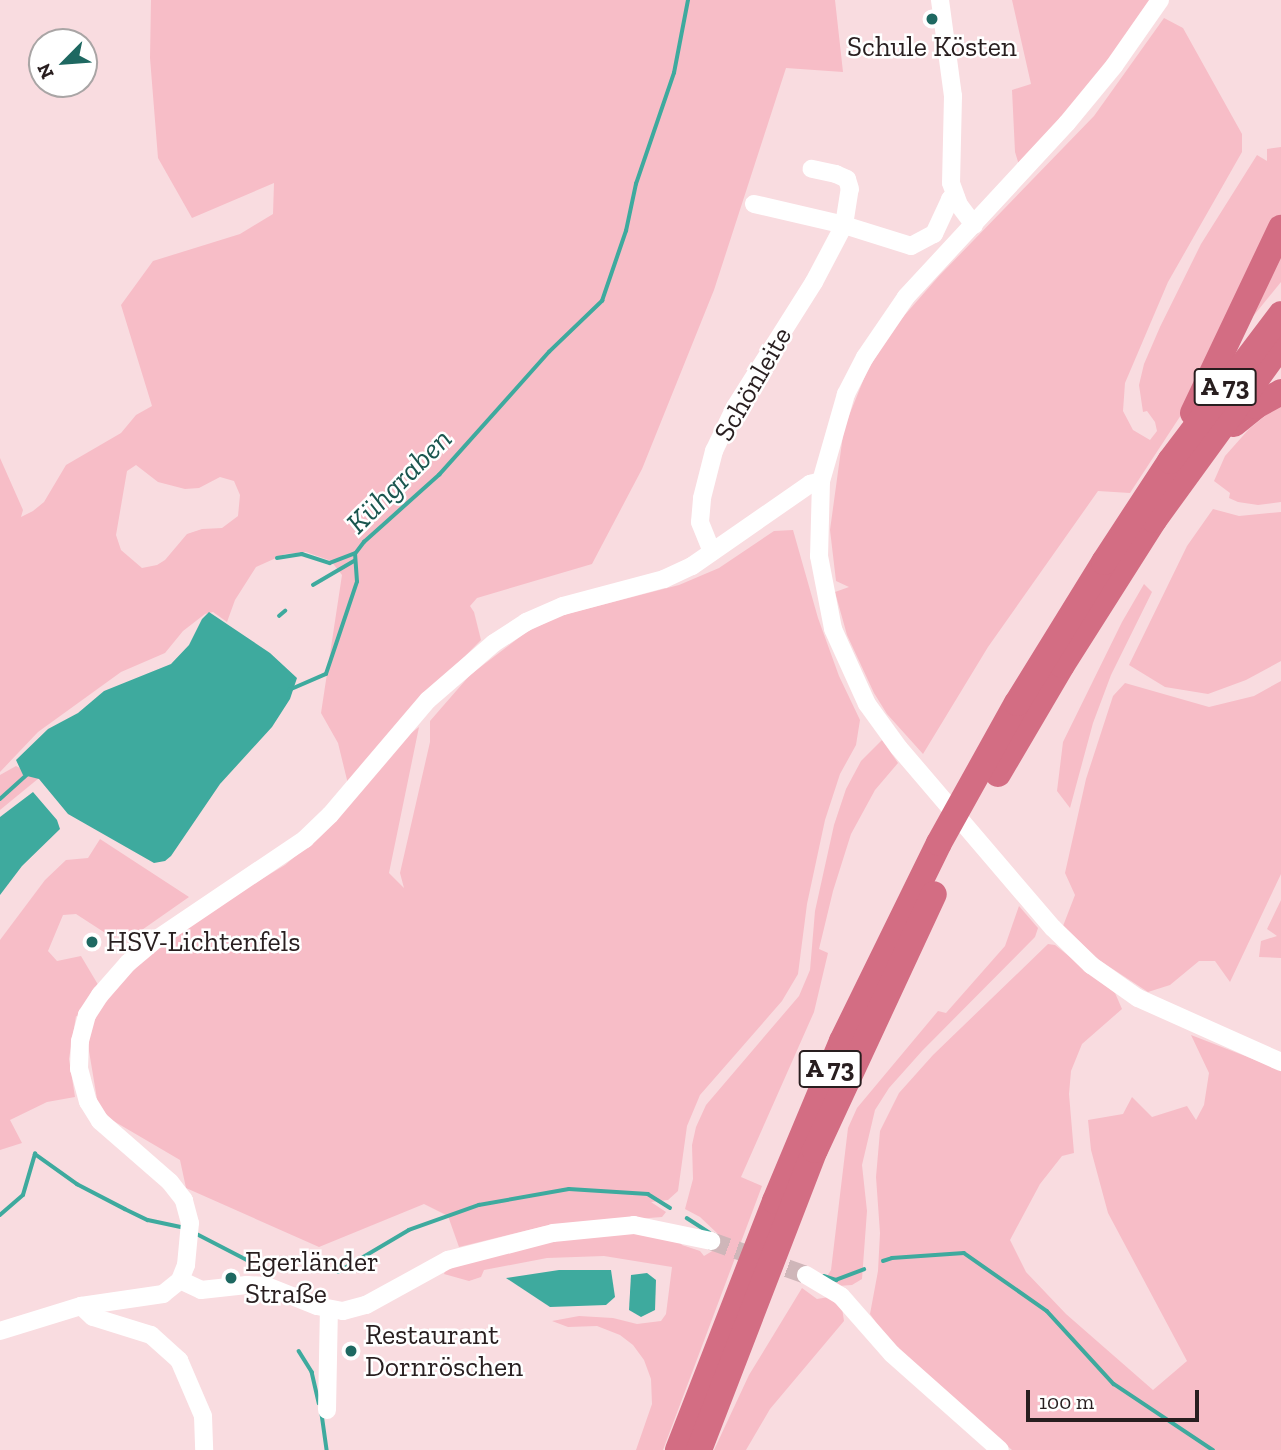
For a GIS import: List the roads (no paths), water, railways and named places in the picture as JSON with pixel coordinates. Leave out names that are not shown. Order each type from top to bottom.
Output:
[{"type":"highway","points":[[1180,464],[1281,228]]},
{"type":"highway","name":"A 73","points":[[678,1450],[797,1147],[842,1041],[939,843],[1017,703],[1281,314]]},
{"type":"highway","name":"A 73","points":[[699,1450],[815,1150],[861,1046],[942,877],[1062,664],[1180,464],[1281,345]]},
{"type":"highway","points":[[1180,464],[1255,406],[1281,392]]},
{"type":"street","points":[[940,0],[953,96],[951,183],[957,201],[974,225]]},
{"type":"street","points":[[1160,0],[1147,21],[1068,123],[906,297],[864,356],[842,407],[821,481],[818,556],[833,629],[867,704],[899,748],[1031,903],[1091,965],[1138,998],[1281,1062]]},
{"type":"street","name":"Schönleite","points":[[712,552],[700,522],[702,498],[714,451],[735,407],[814,282],[844,225],[850,188],[847,180],[836,174],[812,169]]},
{"type":"street","points":[[754,204],[844,225],[911,246],[934,234],[950,199],[957,201]]},
{"type":"street","points":[[0,1331],[81,1306],[151,1297],[167,1292],[180,1280],[186,1265],[190,1229],[180,1193],[105,1127],[88,1102],[79,1069],[80,1041],[88,1015],[108,984],[156,939],[229,889],[270,866],[305,839],[330,815],[428,700],[464,667],[526,622],[563,606],[664,579],[692,566],[810,484],[821,481]]},
{"type":"street","points":[[180,1280],[201,1290],[247,1284],[267,1286],[329,1310],[355,1309],[448,1260],[553,1233],[614,1226],[652,1227],[712,1241]]},
{"type":"street","points":[[807,1275],[842,1296],[892,1354],[1000,1450]]},
{"type":"street","points":[[81,1306],[93,1317],[151,1335],[179,1360],[203,1416],[204,1450]]},
{"type":"street","points":[[327,1410],[329,1310]]},
{"type":"water","points":[[209,612],[270,653],[297,678],[290,699],[272,727],[220,784],[171,856],[165,861],[154,863],[68,814],[39,779],[23,775],[16,760],[48,729],[78,713],[104,691],[171,664],[189,645],[202,619]]},
{"type":"water","points":[[33,792],[57,820],[60,829],[22,866],[0,895],[0,817]]},
{"type":"water","points":[[559,1270],[611,1270],[615,1297],[606,1305],[550,1307],[506,1278]]},
{"type":"water","points":[[647,1273],[656,1280],[655,1310],[641,1317],[629,1310],[631,1275]]},
{"type":"waterway","name":"Kühgraben","points":[[289,690],[326,674],[357,582],[355,554],[364,542],[439,475],[549,352],[602,301],[626,231],[636,184],[674,73],[688,0]]},
{"type":"waterway","points":[[277,558],[302,554],[330,563],[354,554]]},
{"type":"waterway","points":[[313,585],[354,561]]},
{"type":"waterway","points":[[279,616],[285,611]]},
{"type":"waterway","name":"Kühgraben","points":[[0,799],[29,773]]},
{"type":"waterway","points":[[0,1215],[23,1195],[35,1154],[77,1184],[125,1209],[148,1220],[185,1228]]},
{"type":"waterway","points":[[338,1272],[409,1230],[479,1205],[569,1189],[648,1194],[670,1208]]},
{"type":"waterway","points":[[687,1218],[710,1233]]},
{"type":"waterway","points":[[195,1233],[249,1261]]},
{"type":"waterway","points":[[883,1261],[892,1258],[964,1253],[1047,1311],[1114,1384],[1213,1450]]},
{"type":"waterway","points":[[824,1276],[836,1280],[864,1269]]},
{"type":"waterway","points":[[299,1351],[312,1372],[319,1403]]},
{"type":"waterway","points":[[322,1414],[327,1450]]},
{"type":"tunnel","points":[[711,1241],[806,1275]]},
{"type":"place","name":"Schule Kösten","points":[[932,19]]},
{"type":"place","name":"HSV-Lichtenfels","points":[[92,942]]},
{"type":"place","name":"Egerländer Straße","points":[[231,1278]]},
{"type":"place","name":"Restaurant Dornröschen","points":[[351,1351]]}]
